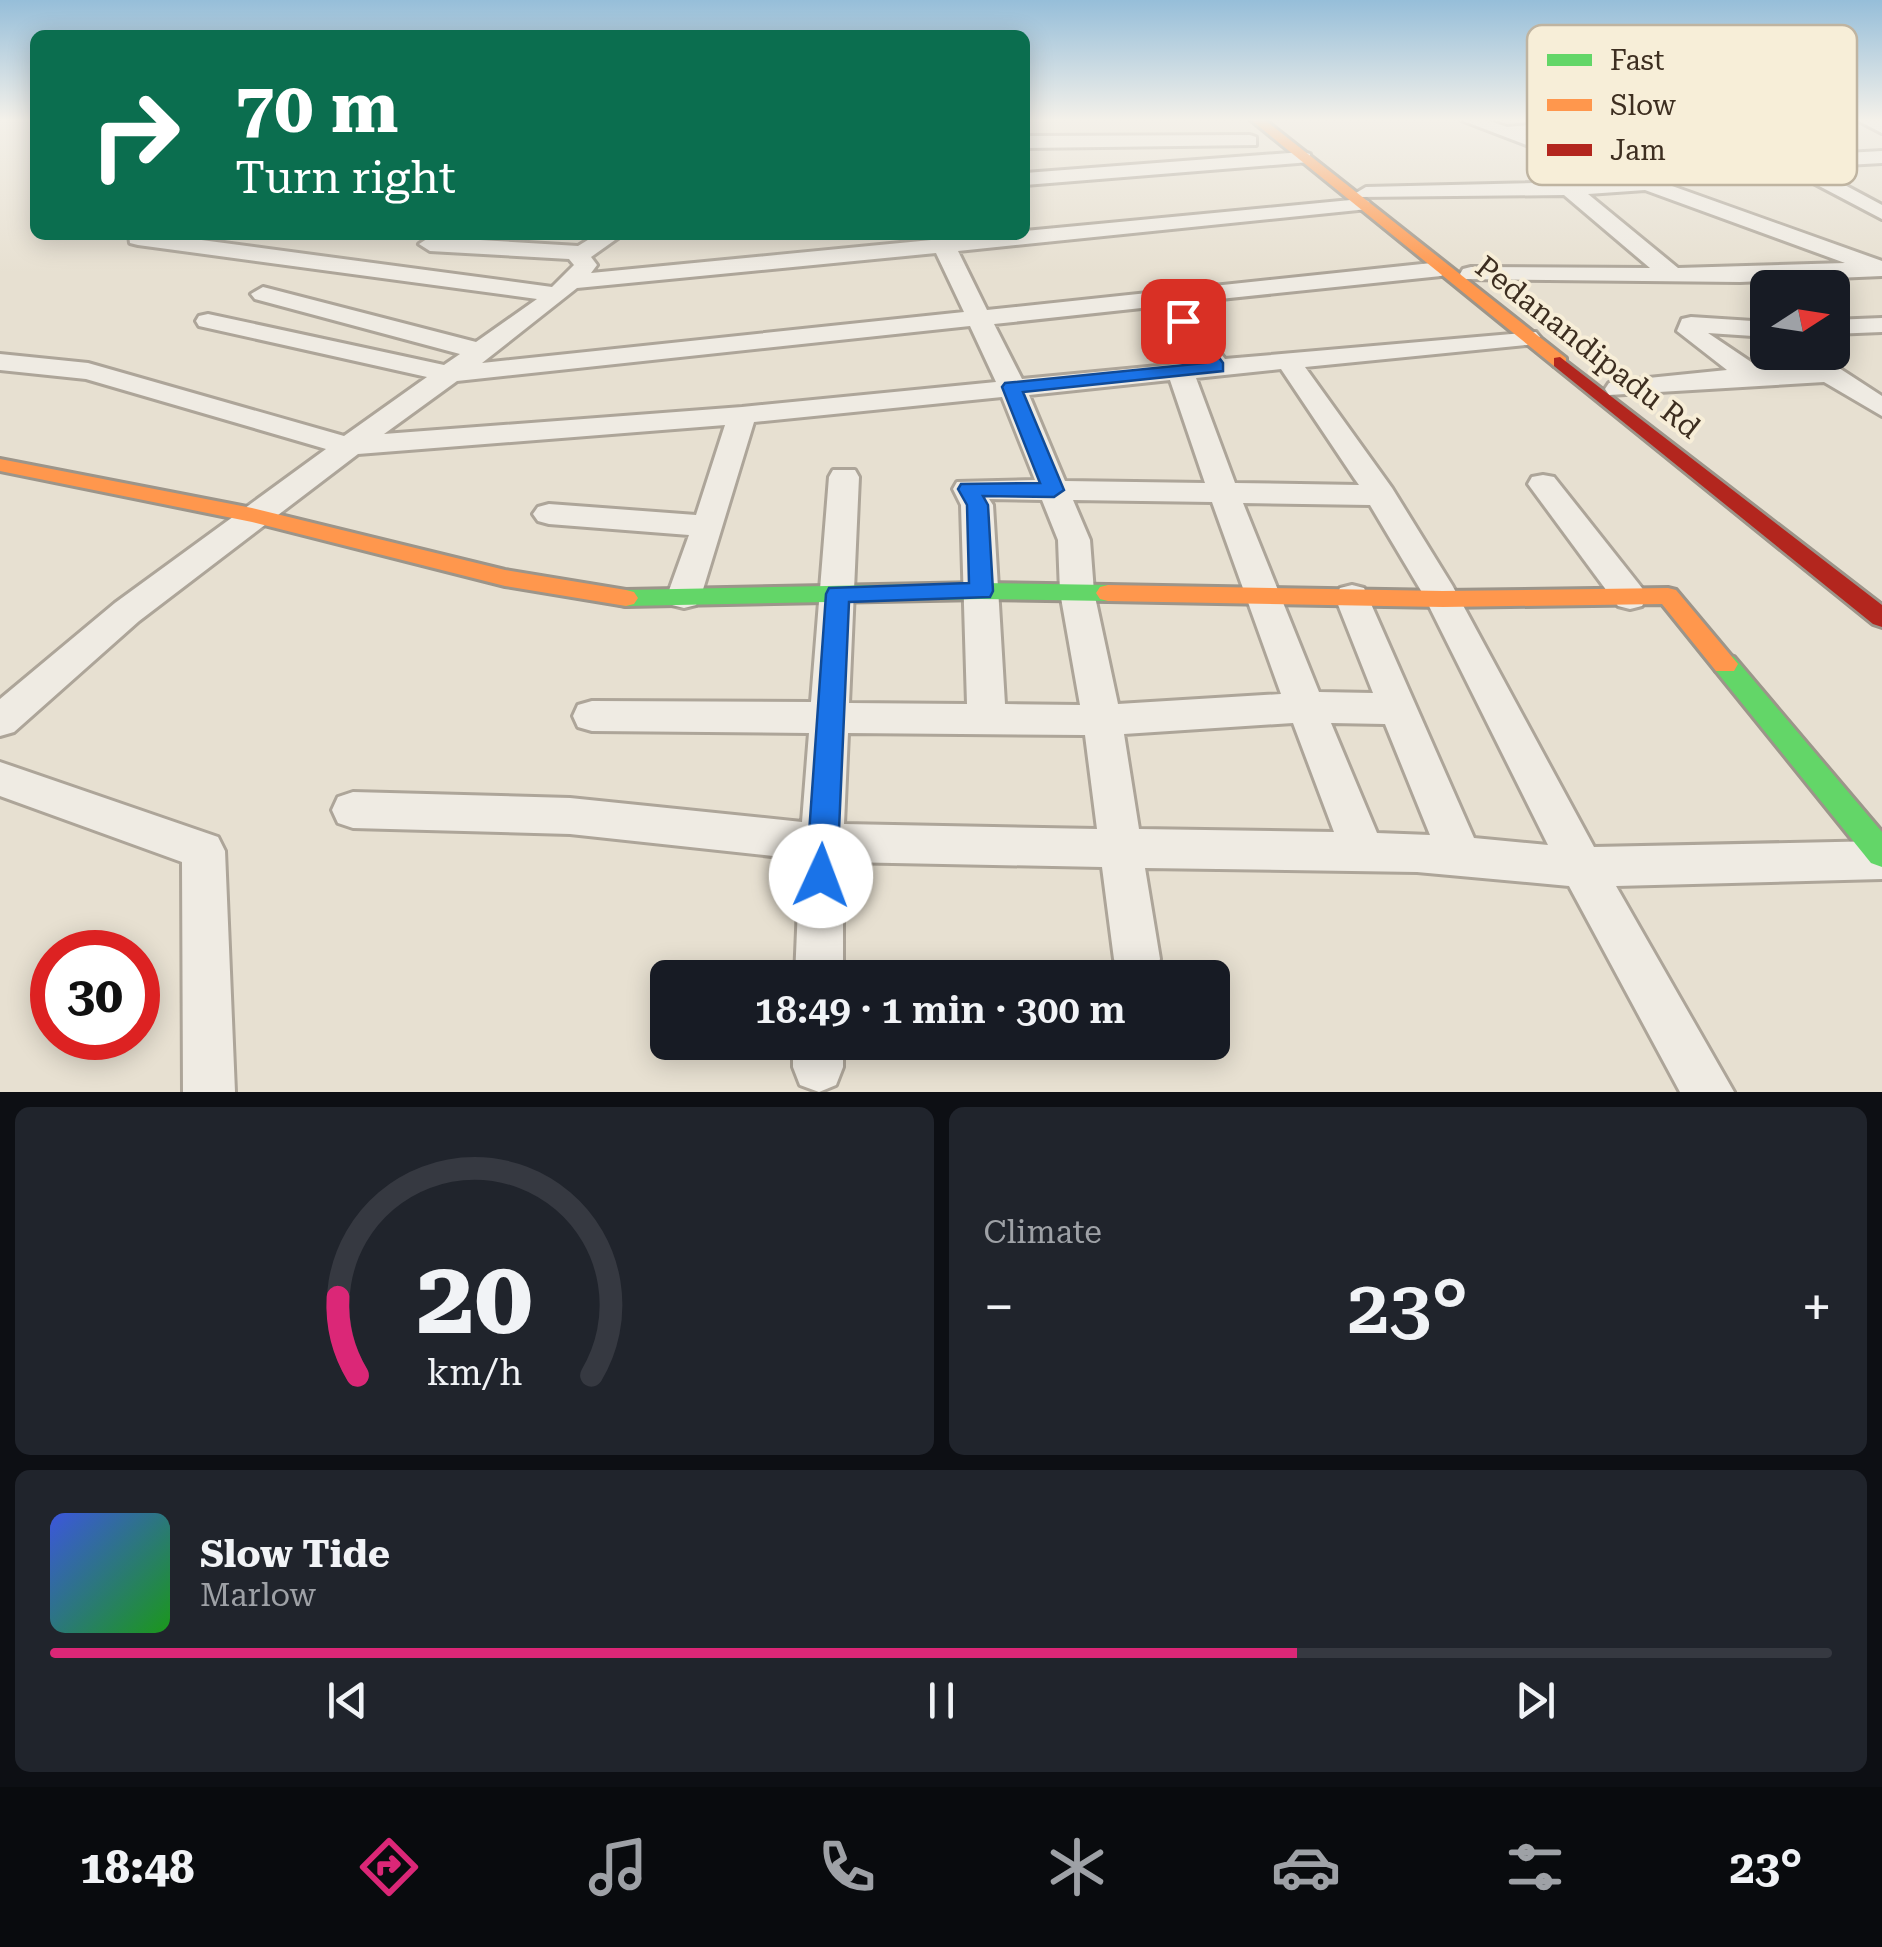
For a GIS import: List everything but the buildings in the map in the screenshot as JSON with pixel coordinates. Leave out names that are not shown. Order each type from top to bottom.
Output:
[{"type":"main road","name":"Pedanandipadu Rd","points":[[1322,171],[1471,274],[1882,592]]},
{"type":"main road","name":"Pedanandipadu Rd","points":[[1329,171],[1442,269],[1882,618]]},
{"type":"main road","points":[[0,465],[252,515],[505,578],[592,594],[982,591],[1444,599],[1668,596],[1882,857]]},
{"type":"street","points":[[1030,179],[1131,171]]},
{"type":"street","points":[[1655,185],[1881,268]]},
{"type":"street","points":[[1830,185],[1882,213]]},
{"type":"street","points":[[1030,232],[1364,199],[1658,186]]},
{"type":"street","points":[[1569,189],[1670,273]]},
{"type":"street","points":[[155,240],[564,288],[942,241],[1012,387],[1074,540],[1078,592],[1102,720],[1137,958]]},
{"type":"street","points":[[0,721],[127,612],[252,515],[564,288],[586,264],[578,256],[604,240]]},
{"type":"street","points":[[430,244],[583,254]]},
{"type":"street","points":[[1471,274],[1740,275],[1881,268]]},
{"type":"street","points":[[208,321],[448,374],[1442,269]]},
{"type":"street","points":[[263,294],[480,351]]},
{"type":"street","points":[[1166,298],[1217,367]]},
{"type":"street","points":[[1750,329],[1691,324],[1690,332],[1752,376]]},
{"type":"street","points":[[1850,326],[1882,325]]},
{"type":"street","points":[[0,362],[88,371],[348,446],[742,415],[1527,336]]},
{"type":"street","points":[[1288,360],[1380,495],[1444,599],[1582,866],[1708,1092]]},
{"type":"street","points":[[1821,370],[1882,408]]},
{"type":"street","points":[[1180,371],[1261,594],[1363,852]]},
{"type":"street","points":[[1620,389],[1752,376],[1826,374]]},
{"type":"street","points":[[684,596],[706,526],[730,470],[742,415]]},
{"type":"street","points":[[820,960],[822,843],[844,477]]},
{"type":"street","points":[[1543,484],[1630,597]]},
{"type":"street","points":[[987,718],[978,505],[968,489],[1380,495]]},
{"type":"street","points":[[550,514],[706,526]]},
{"type":"street","points":[[1352,597],[1460,856]]},
{"type":"street","points":[[592,716],[1102,720],[1306,707],[1399,709]]},
{"type":"street","points":[[0,779],[204,850],[209,1092]]},
{"type":"street","points":[[353,810],[570,816],[822,843],[1363,852],[1582,866],[1882,857]]},
{"type":"traffic: fast","points":[[626,598],[981,591],[1108,593]]},
{"type":"traffic: fast","points":[[1725,664],[1882,854]]},
{"type":"traffic: slow","points":[[1321,171],[1560,362]]},
{"type":"traffic: slow","points":[[0,465],[252,515],[505,578],[626,598]]},
{"type":"traffic: slow","points":[[1108,593],[1443,599],[1668,596],[1725,664]]},
{"type":"traffic: jam","points":[[1560,362],[1882,618]]},
{"type":"route","points":[[821,876],[838,594],[982,591],[978,505],[968,489],[1054,490],[1012,387],[1217,367],[1183,321]]}]
